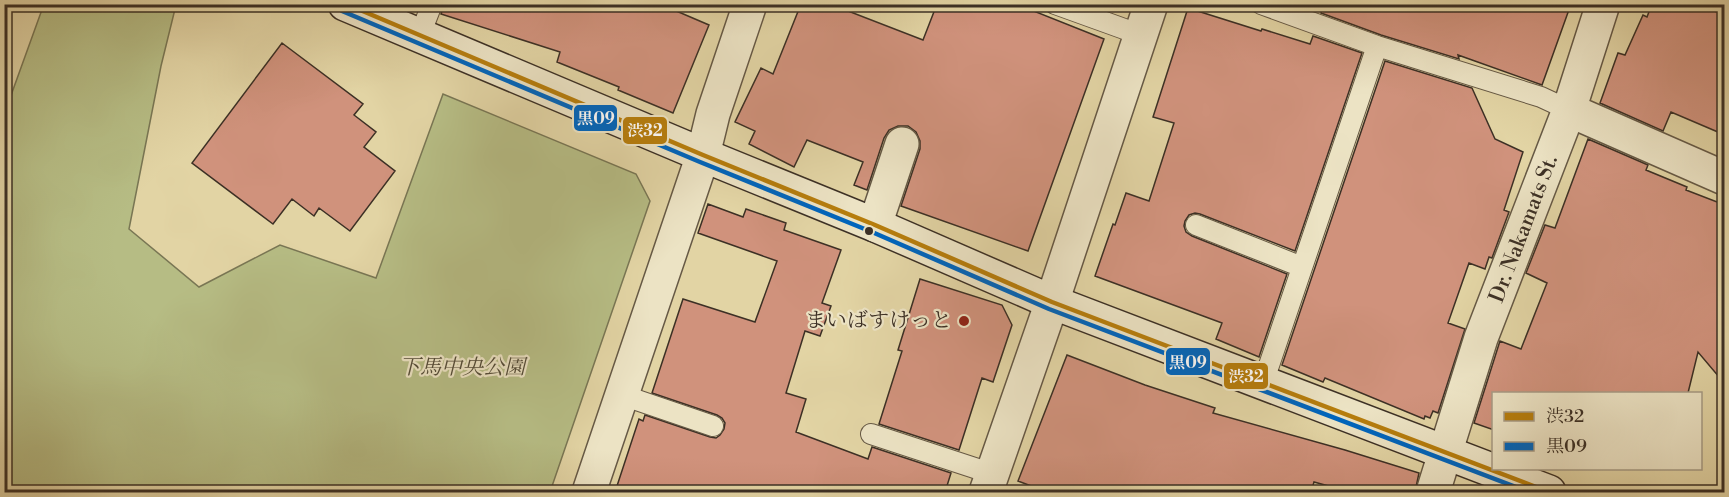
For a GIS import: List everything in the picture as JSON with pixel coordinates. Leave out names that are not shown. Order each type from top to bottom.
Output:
[{"type":"street","points":[[345,4],[875,225],[1053,302],[1549,492]]},
{"type":"street","points":[[589,492],[703,155],[713,114],[750,4]]},
{"type":"street","points":[[990,483],[1053,302],[1151,4]]},
{"type":"street","name":"Dr. Nakamats St.","points":[[1433,492],[1481,338],[1569,110],[1603,4]]},
{"type":"street","points":[[1569,110],[1725,178]]},
{"type":"street","points":[[875,225],[902,144]]},
{"type":"lane","points":[[420,35],[432,4]]},
{"type":"lane","points":[[1055,4],[1141,35]]},
{"type":"lane","points":[[1261,4],[1377,46],[1541,97],[1569,110]]},
{"type":"lane","points":[[1263,383],[1377,46]]},
{"type":"lane","points":[[1196,225],[1302,267]]},
{"type":"lane","points":[[622,395],[713,426]]},
{"type":"lane","points":[[871,434],[990,483]]},
{"type":"green space","name":"下馬中央公園","points":[[44,4],[176,5],[161,66],[129,229],[199,287],[280,245],[376,278],[443,94],[636,174],[650,201],[550,492],[5,492],[5,112]]},
{"type":"building","points":[[444,4],[660,4],[709,25],[673,113],[618,90],[619,87],[557,62],[560,52],[441,14]]},
{"type":"building","points":[[801,4],[830,4],[923,40],[937,4],[1016,4],[1104,39],[1028,251],[901,206],[920,149],[920,141],[916,132],[908,126],[898,126],[889,130],[884,138],[867,190],[854,185],[863,162],[807,140],[794,167],[749,144],[755,131],[735,122],[761,68],[773,74]]},
{"type":"building","points":[[1324,4],[1571,4],[1542,85],[1458,55],[1459,59],[1381,35],[1321,13]]},
{"type":"building","points":[[1652,4],[1700,4],[1725,16],[1725,135],[1671,112],[1663,131],[1600,103],[1618,53],[1625,55],[1643,15],[1647,17]]},
{"type":"building","points":[[1188,8],[1310,44],[1313,36],[1362,53],[1295,251],[1200,214],[1189,215],[1185,221],[1186,232],[1192,236],[1287,274],[1259,357],[1216,339],[1222,323],[1095,276],[1126,193],[1149,201],[1174,123],[1153,117]]},
{"type":"building","points":[[282,43],[363,104],[354,115],[376,132],[364,147],[395,171],[350,231],[319,208],[314,216],[292,199],[273,224],[192,163]]},
{"type":"building","points":[[1385,61],[1472,88],[1495,139],[1523,152],[1504,210],[1509,212],[1492,258],[1489,257],[1485,269],[1469,263],[1448,323],[1465,329],[1438,413],[1433,411],[1430,418],[1425,416],[1424,419],[1325,378],[1323,382],[1282,365]]},
{"type":"building","points":[[1588,139],[1648,165],[1646,170],[1687,187],[1686,190],[1725,205],[1725,384],[1698,352],[1688,392],[1492,392],[1492,429],[1474,423],[1500,341],[1521,349],[1547,283],[1526,273],[1545,225],[1555,228]]},
{"type":"building","points":[[708,204],[743,217],[746,209],[786,223],[784,230],[841,250],[822,303],[831,306],[820,336],[805,331],[786,393],[806,399],[796,432],[868,459],[872,447],[951,473],[946,489],[948,492],[615,492],[639,419],[643,421],[645,415],[710,437],[716,438],[724,429],[725,423],[717,415],[652,393],[683,299],[755,322],[777,261],[698,233]]},
{"type":"building","points":[[920,279],[1002,305],[1012,325],[993,382],[982,378],[959,450],[879,424],[902,351],[898,350]]},
{"type":"building","points":[[1067,355],[1145,385],[1215,408],[1213,413],[1419,473],[1415,492],[1350,492],[1314,482],[1311,492],[1047,492],[1018,481]]},
{"type":"transit line","name":"渋32","points":[[346,4],[875,225],[1052,302],[1549,492]]},
{"type":"transit line","name":"黒09","points":[[342,11],[872,232],[1049,309],[1529,492]]},
{"type":"place","name":"まいばすけっと","points":[[964,321]]}]
